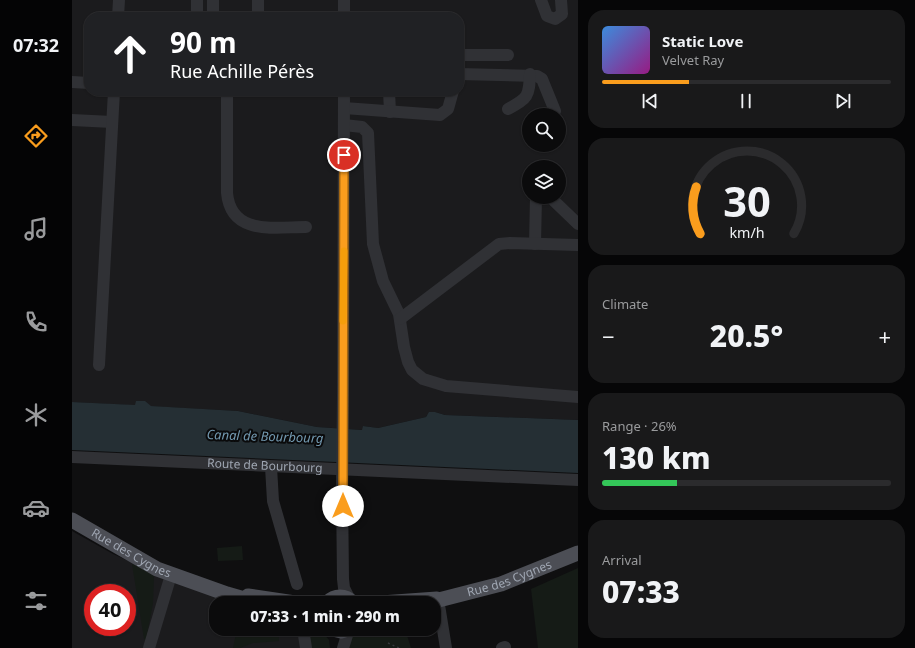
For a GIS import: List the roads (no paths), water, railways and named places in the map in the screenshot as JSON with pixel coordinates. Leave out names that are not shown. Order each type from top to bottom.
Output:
[{"type":"main road","name":"Rue des Cygnes","points":[[72,520],[141,560],[171,575],[236,596]]},
{"type":"main road","name":"Rue des Cygnes","points":[[441,599],[501,584],[578,554]]},
{"type":"main road","name":"Rue des Cygnes","points":[[192,582],[249,596]]},
{"type":"street","points":[[118,12],[119,0]]},
{"type":"street","points":[[197,0],[197,12]]},
{"type":"street","points":[[213,0],[213,12]]},
{"type":"street","points":[[258,0],[258,12]]},
{"type":"street","points":[[344,0],[344,12]]},
{"type":"street","points":[[541,0],[547,16],[555,19],[562,14],[561,0]]},
{"type":"street","points":[[464,55],[508,55]]},
{"type":"street","points":[[464,74],[530,74],[537,76],[542,79],[554,108]]},
{"type":"street","points":[[508,109],[527,98],[530,74]]},
{"type":"street","points":[[72,82],[84,83]]},
{"type":"street","points":[[100,365],[114,96]]},
{"type":"street","points":[[227,96],[227,193],[231,210],[238,219],[251,225],[306,227]]},
{"type":"street","points":[[344,96],[342,490],[344,582],[350,596]]},
{"type":"street","points":[[389,96],[390,112]]},
{"type":"street","points":[[344,108],[390,112],[443,114],[448,109],[452,96]]},
{"type":"street","points":[[72,120],[112,122]]},
{"type":"street","points":[[344,125],[362,127],[368,133],[371,227],[378,267],[400,319],[403,342],[408,362],[412,370],[423,379],[452,386],[578,397]]},
{"type":"street","points":[[535,244],[536,204]]},
{"type":"street","points":[[557,204],[578,224]]},
{"type":"street","points":[[400,319],[496,246],[506,243],[578,245]]},
{"type":"street","name":"Route de Bourbourg","points":[[72,457],[578,480]]},
{"type":"street","points":[[271,467],[273,501],[297,584]]},
{"type":"street","points":[[331,596],[337,584],[342,490]]},
{"type":"street","points":[[149,648],[171,575]]},
{"type":"street","points":[[441,630],[446,648]]},
{"type":"street","points":[[304,636],[306,648]]},
{"type":"street","points":[[333,636],[335,648]]},
{"type":"street","points":[[343,648],[346,636]]},
{"type":"water","name":"Canal de Bourbourg","points":[[136,401],[145,401],[151,406],[238,411],[317,427],[362,430],[363,426],[378,428],[426,417],[429,412],[445,415],[578,420],[578,473],[72,450],[72,402],[135,405]]}]
